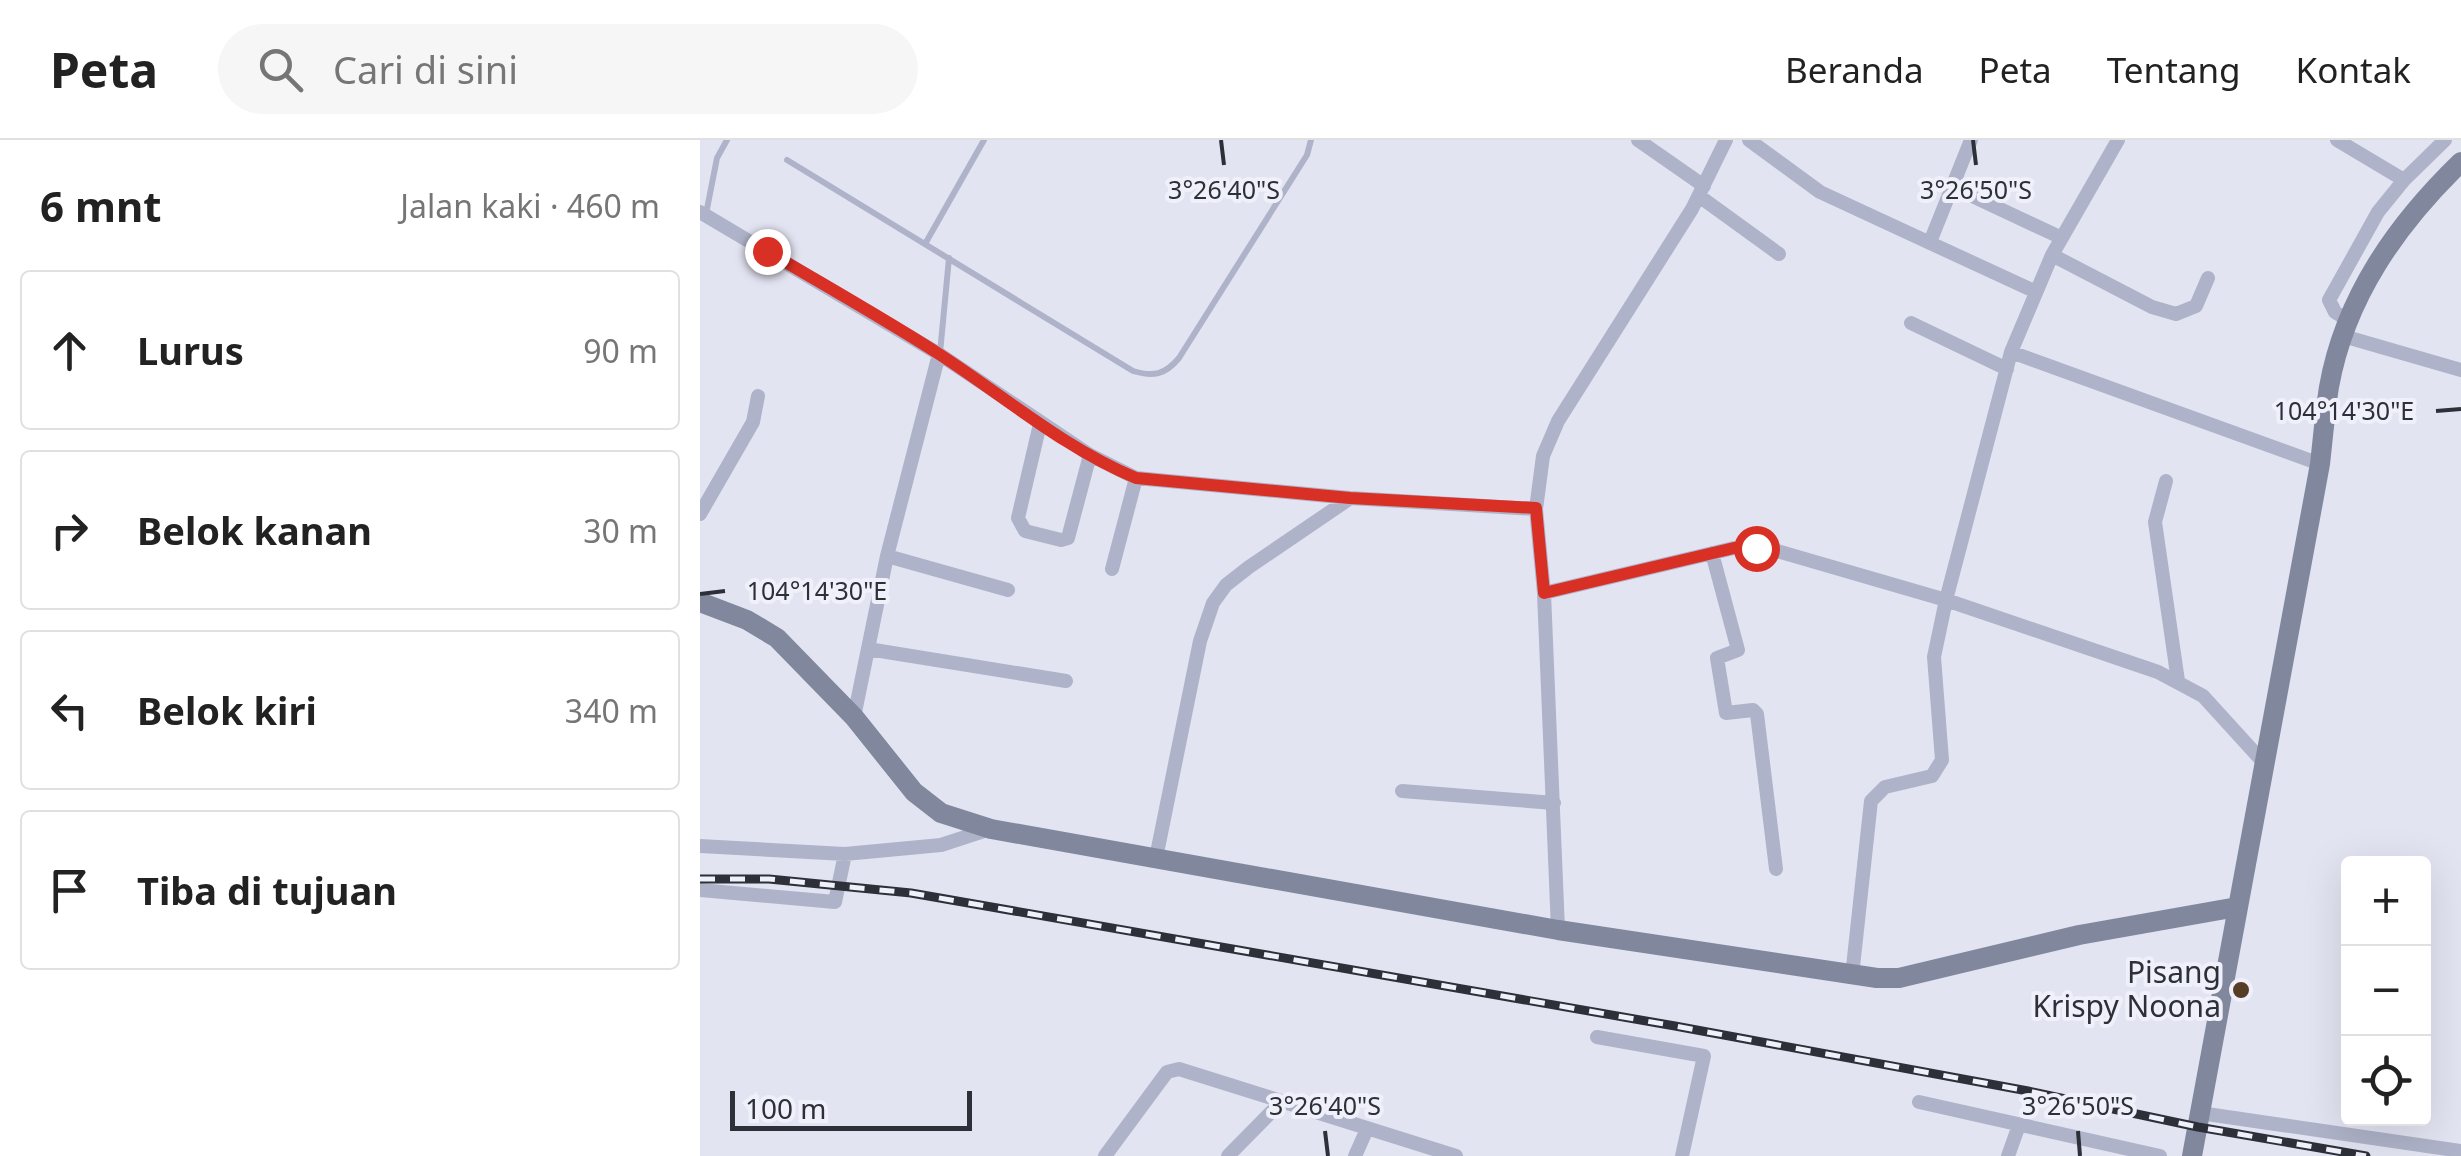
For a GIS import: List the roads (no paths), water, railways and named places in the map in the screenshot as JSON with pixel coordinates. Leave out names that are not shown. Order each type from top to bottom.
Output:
[{"type":"street","points":[[1638,140],[1779,254]]},
{"type":"street","points":[[1558,930],[1544,593],[1536,508],[1543,456],[1558,420],[1701,191],[1726,140]]},
{"type":"street","points":[[1749,140],[1820,192],[2036,292]]},
{"type":"street","points":[[1930,242],[1972,140]]},
{"type":"street","points":[[1852,976],[1870,801],[1885,787],[1932,776],[1942,760],[1934,666],[1946,600],[2011,352],[2052,255],[2118,140]]},
{"type":"street","points":[[2337,140],[2404,180]]},
{"type":"street","points":[[2446,140],[2404,180],[2369,226],[2329,300],[2345,328],[2461,370]]},
{"type":"street","points":[[2192,1156],[2320,464],[2329,385],[2345,328],[2370,273],[2418,203],[2461,162]]},
{"type":"street","points":[[1952,187],[2062,238]]},
{"type":"street","points":[[703,214],[940,354],[1040,424],[1136,478],[1350,498],[1536,508]]},
{"type":"street","points":[[2052,255],[2152,307],[2176,314],[2196,306],[2208,278]]},
{"type":"street","points":[[1911,322],[2007,369]]},
{"type":"street","points":[[2011,352],[2320,464]]},
{"type":"street","points":[[854,717],[887,556],[940,354]]},
{"type":"street","points":[[700,514],[753,422],[758,396]]},
{"type":"street","points":[[1040,424],[1018,518],[1025,531],[1068,538],[1090,454]]},
{"type":"street","points":[[1112,569],[1136,478]]},
{"type":"street","points":[[2166,481],[2156,510],[2156,535],[2178,681]]},
{"type":"street","points":[[1156,858],[1200,641],[1213,603],[1226,584],[1249,566],[1350,498]]},
{"type":"street","points":[[1544,593],[1734,548],[1777,551],[1946,600],[2178,681],[2203,696],[2264,763]]},
{"type":"street","points":[[1712,553],[1738,650],[1716,660],[1718,681],[1727,714],[1753,710],[1757,714],[1776,869]]},
{"type":"street","points":[[887,556],[1008,590]]},
{"type":"street","points":[[700,602],[748,620],[777,638],[854,717],[914,792],[940,813],[991,829],[1558,930],[1852,976],[1899,978],[2079,935],[2237,907]]},
{"type":"street","points":[[868,648],[1066,681]]},
{"type":"street","points":[[1402,791],[1554,804]]},
{"type":"street","points":[[700,846],[846,854],[941,844],[991,829]]},
{"type":"street","points":[[700,890],[835,902],[846,854]]},
{"type":"street","points":[[1597,1037],[1704,1056],[1682,1156]]},
{"type":"street","points":[[1105,1156],[1167,1072],[1173,1070],[1192,1072],[1456,1156]]},
{"type":"street","points":[[1228,1156],[1281,1102]]},
{"type":"street","points":[[1919,1102],[2160,1156]]},
{"type":"street","points":[[2200,1114],[2461,1151]]},
{"type":"street","points":[[2008,1156],[2019,1125]]},
{"type":"street","points":[[1355,1156],[1366,1128]]},
{"type":"lane","points":[[703,214],[716,158],[727,140]]},
{"type":"lane","points":[[924,244],[984,140]]},
{"type":"lane","points":[[786,160],[1133,370],[1158,375],[1169,370],[1178,358],[1307,155],[1311,140]]},
{"type":"lane","points":[[940,354],[948,258]]},
{"type":"railway","points":[[700,879],[769,879],[911,893],[1675,1026],[2366,1156]]},
{"type":"place","name":"Pisang Krispy Noona","points":[[2241,990]]}]
